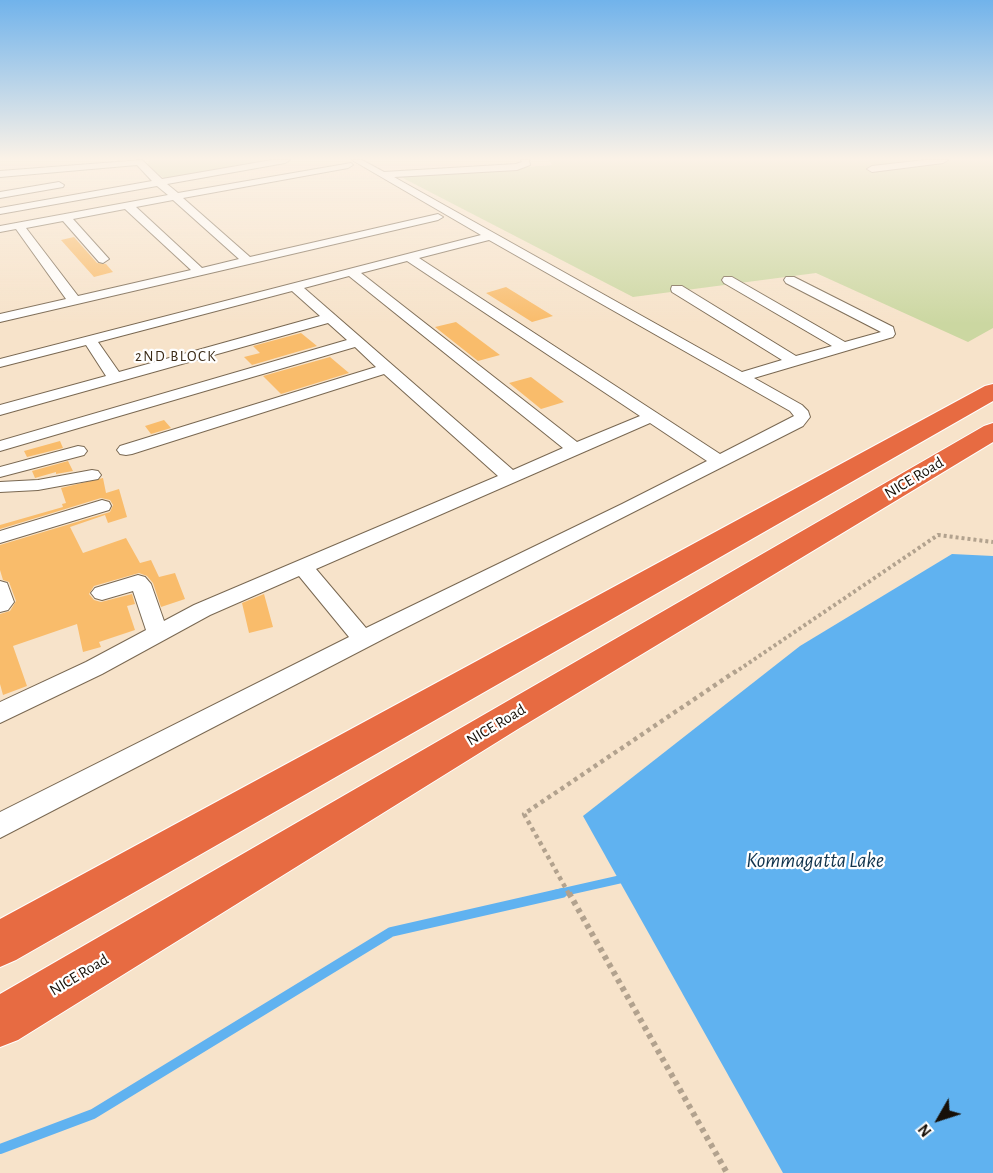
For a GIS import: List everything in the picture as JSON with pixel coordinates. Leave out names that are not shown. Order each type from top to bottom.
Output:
[{"type":"highway","points":[[0,944],[993,392]]},
{"type":"highway","name":"NICE Road","points":[[0,1022],[515,713],[993,431]]},
{"type":"street","points":[[0,229],[79,215]]},
{"type":"street","points":[[138,215],[199,271]]},
{"type":"street","points":[[201,215],[247,260]]},
{"type":"street","points":[[0,826],[363,639],[797,423],[802,414],[740,377],[484,238],[434,215]]},
{"type":"street","points":[[447,215],[797,423]]},
{"type":"street","points":[[66,217],[103,260]]},
{"type":"street","points":[[0,318],[438,217]]},
{"type":"street","points":[[19,226],[74,300]]},
{"type":"street","points":[[0,363],[484,238]]},
{"type":"street","points":[[409,257],[718,461]]},
{"type":"street","points":[[351,272],[575,449]]},
{"type":"street","points":[[728,280],[844,347]]},
{"type":"street","points":[[740,377],[888,334],[888,330],[790,280]]},
{"type":"street","points":[[295,287],[509,476]]},
{"type":"street","points":[[677,289],[794,361]]},
{"type":"street","points":[[0,411],[330,318]]},
{"type":"street","points":[[90,340],[116,379]]},
{"type":"street","points":[[0,446],[357,342]]},
{"type":"street","points":[[126,450],[387,368]]},
{"type":"street","points":[[0,712],[94,668],[202,610],[509,476],[651,417]]},
{"type":"street","points":[[0,472],[78,450]]},
{"type":"street","points":[[0,487],[38,485],[92,476]]},
{"type":"street","points":[[0,537],[102,506]]},
{"type":"street","points":[[302,566],[363,639]]},
{"type":"street","points":[[102,593],[138,582],[158,634]]},
{"type":"street","points":[[0,588],[3,602],[0,605]]},
{"type":"path","points":[[727,1173],[524,814],[938,535],[993,542]]},
{"type":"green space","points":[[474,215],[993,215],[993,328],[968,342],[816,273],[633,297]]},
{"type":"water","name":"Kommagatta Lake","points":[[952,554],[993,556],[993,1173],[783,1173],[583,816],[800,646]]},
{"type":"building","points":[[74,237],[97,263],[106,264],[113,272],[94,277],[61,240]]},
{"type":"building","points":[[506,287],[553,316],[532,322],[486,293]]},
{"type":"building","points":[[456,322],[500,355],[478,361],[435,327]]},
{"type":"building","points":[[301,333],[317,346],[252,365],[244,357],[260,353],[253,346]]},
{"type":"building","points":[[330,357],[349,373],[281,394],[263,376]]},
{"type":"building","points":[[531,377],[564,402],[541,409],[509,383]]},
{"type":"building","points":[[164,420],[171,428],[151,434],[145,426]]},
{"type":"building","points":[[60,441],[63,448],[27,457],[24,451]]},
{"type":"building","points":[[68,461],[73,471],[56,474],[56,472],[35,478],[32,471]]},
{"type":"building","points":[[103,478],[106,493],[119,489],[127,517],[108,523],[105,515],[70,527],[83,553],[126,538],[140,563],[151,560],[159,577],[175,573],[185,599],[161,607],[153,583],[147,576],[139,573],[94,586],[89,594],[94,600],[101,602],[132,594],[135,604],[127,606],[135,630],[99,642],[101,647],[83,652],[77,624],[13,646],[27,686],[3,695],[0,684],[0,614],[10,611],[16,601],[9,582],[3,580],[0,570],[0,545],[110,512],[113,505],[110,500],[101,498],[0,529],[0,525],[63,507],[62,504],[66,503],[61,488]]},
{"type":"building","points":[[264,594],[273,627],[249,633],[242,603]]},
{"type":"waterway","points":[[555,894],[626,878]]},
{"type":"waterway","points":[[0,1149],[93,1114],[391,932],[562,893]]},
{"type":"district","name":"2ND BLOCK","points":[[176,356]]}]
